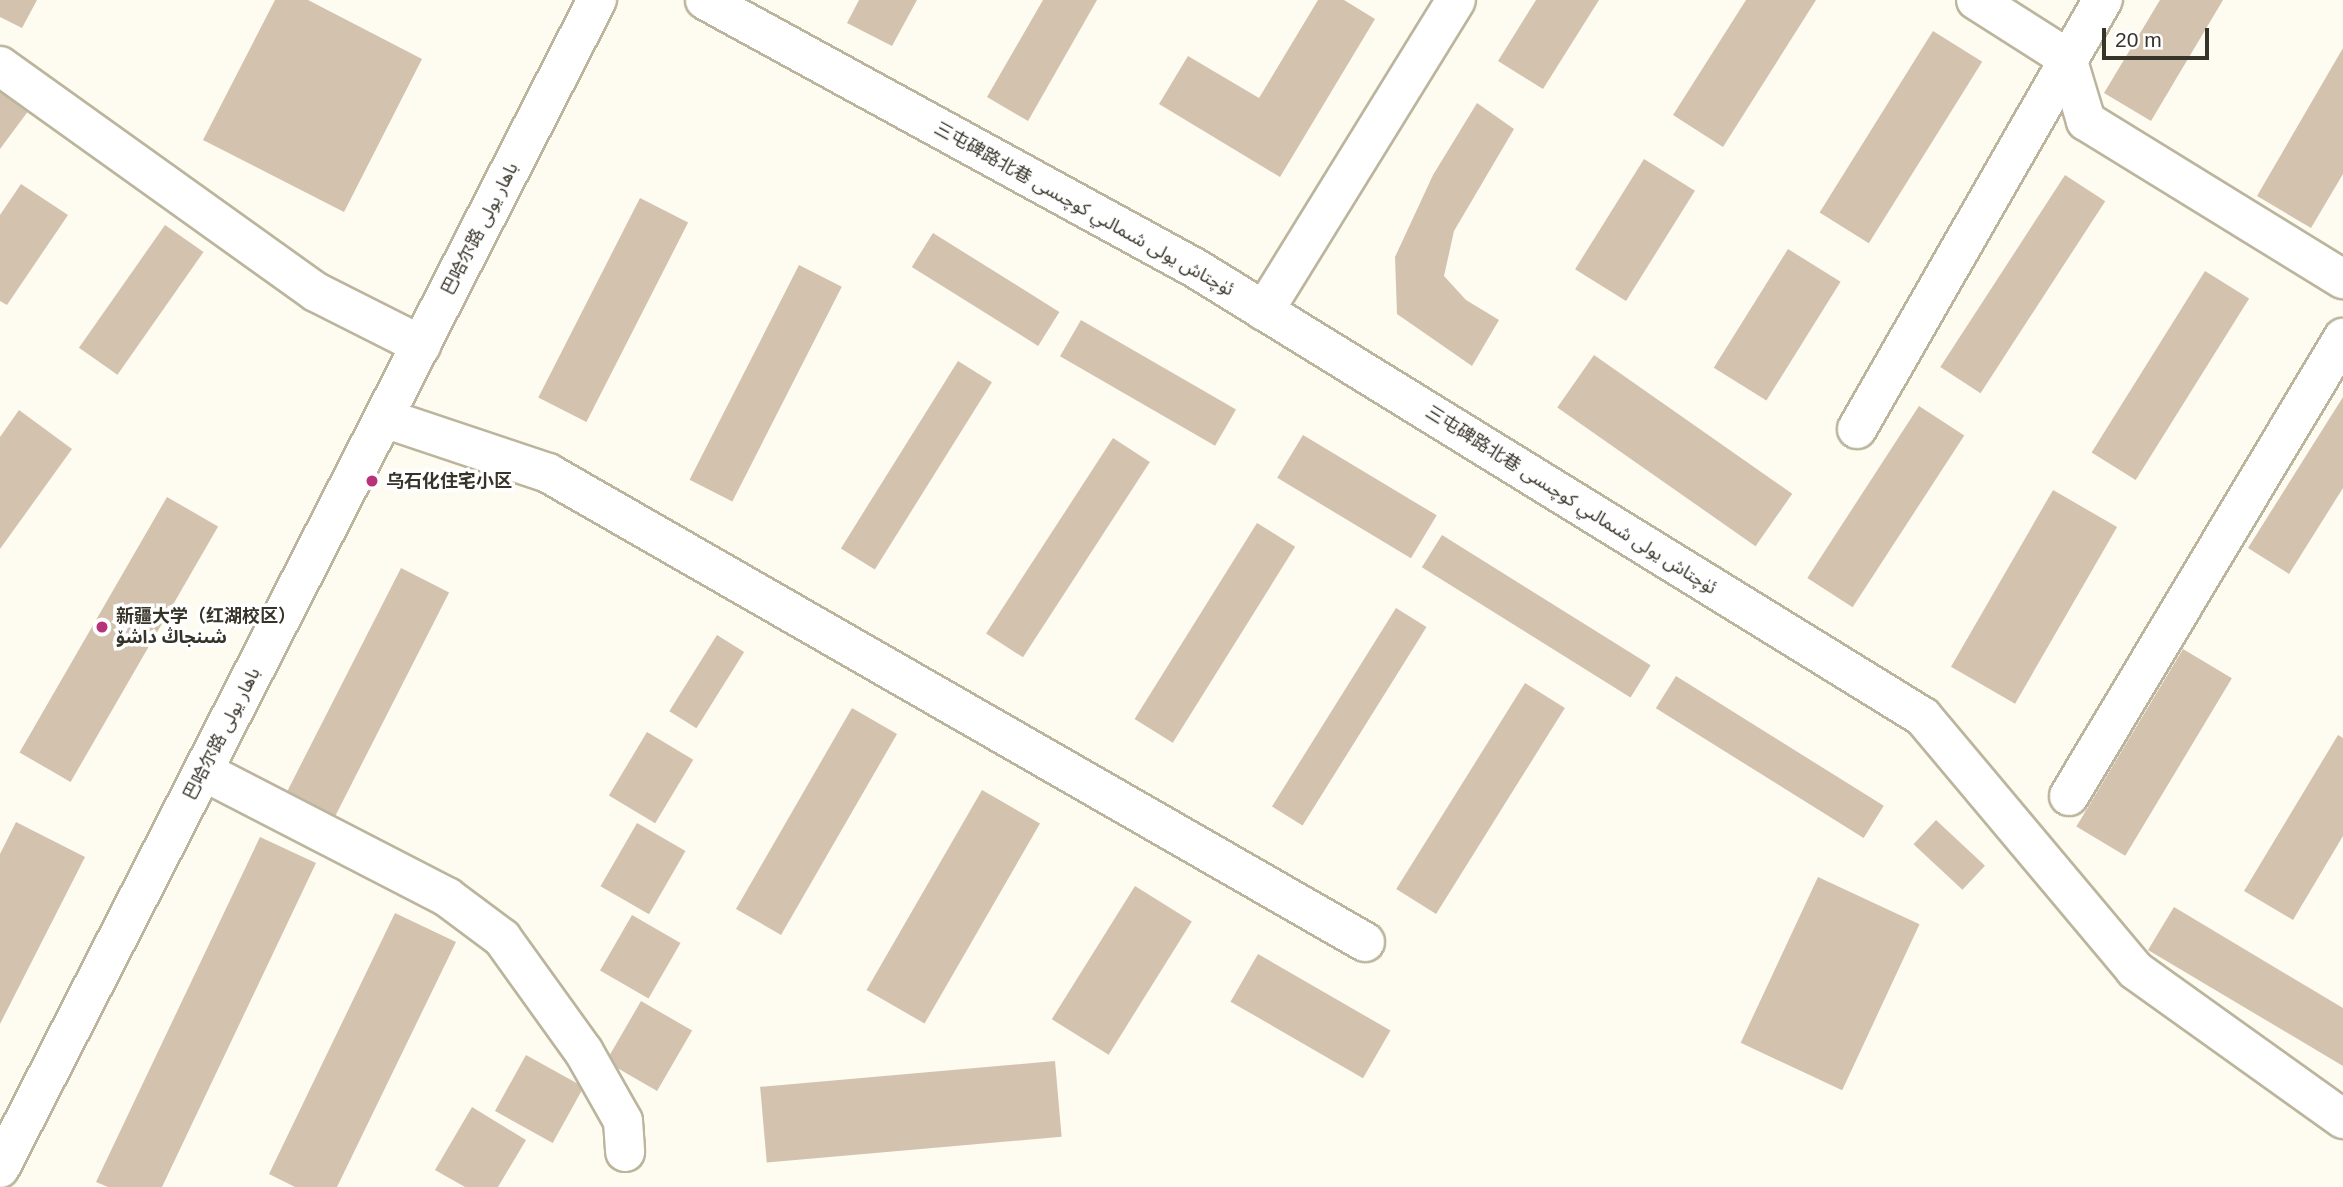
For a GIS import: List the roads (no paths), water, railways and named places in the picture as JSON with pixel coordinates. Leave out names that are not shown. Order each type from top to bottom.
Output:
[{"type":"street","name":"巴哈尔路 باھار يولى","points":[[0,1168],[597,0]]},
{"type":"street","name":"三屯碑路北巷 ئۈچتاش يولى شىمالىي كوچىسى","points":[[705,0],[1183,261],[1923,717],[2135,970],[2343,1119]]},
{"type":"street","points":[[1264,311],[1455,0]]},
{"type":"street","points":[[1976,0],[2067,58],[2086,121],[2343,279]]},
{"type":"street","points":[[1857,429],[2067,58],[2103,0]]},
{"type":"street","points":[[0,66],[316,292],[421,345]]},
{"type":"street","points":[[2068,796],[2343,338]]},
{"type":"street","points":[[384,418],[548,473],[1365,942]]},
{"type":"street","points":[[203,771],[447,897],[502,938],[584,1052],[622,1121],[625,1152]]},
{"type":"place","name":"乌石化住宅小区","points":[[372,481]]},
{"type":"place","name":"新疆大学（红湖校区） شىنجاڭ داشۆ","points":[[102,627]]}]
